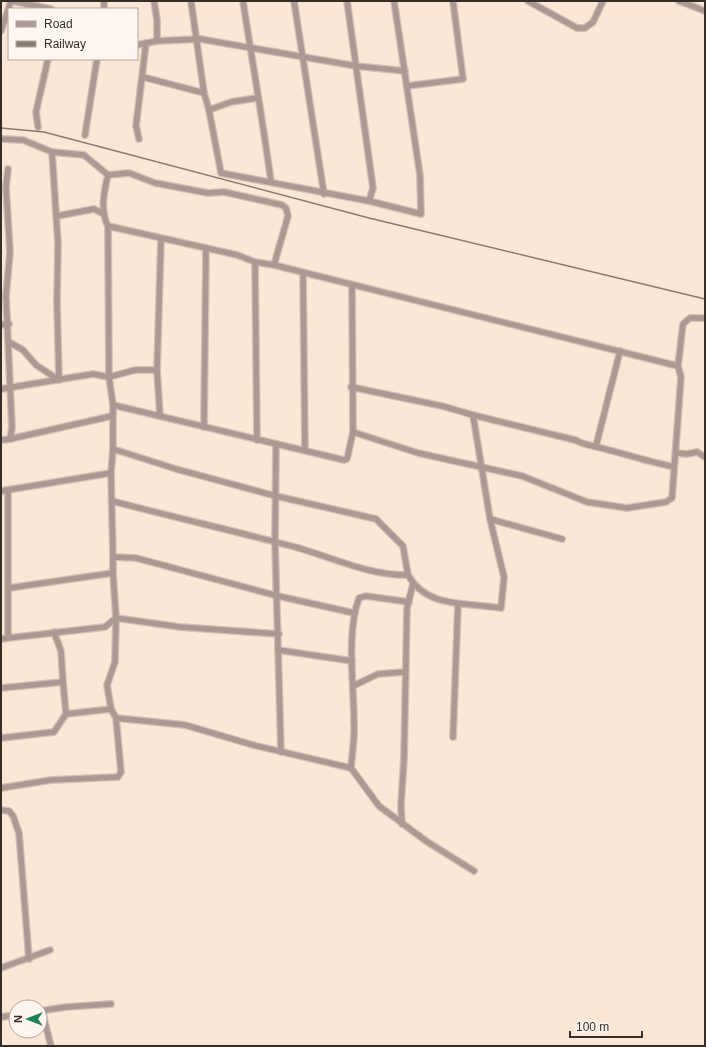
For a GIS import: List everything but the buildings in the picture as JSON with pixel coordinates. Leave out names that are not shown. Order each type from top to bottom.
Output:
[{"type":"street","points":[[11,1],[46,8]]},
{"type":"street","points":[[154,1],[158,41]]},
{"type":"street","points":[[191,1],[198,39],[204,93],[209,110],[221,173],[324,194],[368,201],[421,214],[420,175],[394,1]]},
{"type":"street","points":[[242,1],[257,98],[266,142],[271,182]]},
{"type":"street","points":[[294,1],[301,57],[324,194]]},
{"type":"street","points":[[347,1],[373,188],[368,201]]},
{"type":"street","points":[[407,86],[462,79],[453,1]]},
{"type":"street","points":[[528,1],[577,28],[585,28],[593,22],[603,1]]},
{"type":"street","points":[[679,1],[705,11]]},
{"type":"street","points":[[1,31],[8,10]]},
{"type":"street","points":[[138,45],[158,41],[198,39],[356,66],[405,72]]},
{"type":"street","points":[[138,139],[136,126],[143,78],[146,43]]},
{"type":"street","points":[[38,127],[36,112],[48,60]]},
{"type":"street","points":[[85,134],[97,60]]},
{"type":"street","points":[[143,78],[204,93]]},
{"type":"street","points":[[209,110],[231,102],[257,98]]},
{"type":"street","points":[[1,139],[23,140],[52,152],[84,155],[108,175],[129,173],[155,183],[208,193],[224,192],[282,205],[286,208],[288,216],[274,264]]},
{"type":"street","points":[[52,152],[58,244],[57,302],[59,380]]},
{"type":"street","points":[[8,169],[4,187],[10,252],[6,296],[9,324],[12,428],[10,439]]},
{"type":"street","points":[[1,788],[51,780],[118,777],[121,772],[116,718],[111,709],[107,686],[115,662],[116,618],[110,473],[113,449],[113,405],[109,377],[108,226],[104,214],[104,192],[108,175]]},
{"type":"street","points":[[57,216],[94,209],[104,214]]},
{"type":"street","points":[[108,226],[237,255],[255,262],[274,264],[303,273],[678,366]]},
{"type":"street","points":[[160,416],[157,370],[161,239]]},
{"type":"street","points":[[204,427],[206,248]]},
{"type":"street","points":[[255,262],[257,440]]},
{"type":"street","points":[[303,273],[304,450]]},
{"type":"street","points":[[113,405],[276,445],[344,460],[347,459],[352,432],[352,285]]},
{"type":"street","points":[[352,432],[418,453],[522,476],[587,502],[627,508],[666,502],[672,498],[681,377],[678,366],[683,324],[690,318],[705,318]]},
{"type":"street","points":[[1,325],[9,324]]},
{"type":"street","points":[[9,342],[23,350],[36,365],[59,380]]},
{"type":"street","points":[[596,446],[620,351]]},
{"type":"street","points":[[1,389],[93,374],[109,377],[135,370],[157,370]]},
{"type":"street","points":[[351,388],[442,406],[473,415],[524,426],[544,433],[575,440],[586,445],[596,446],[642,461],[674,467]]},
{"type":"street","points":[[113,449],[176,469],[276,496],[376,519],[403,546],[408,575],[413,584],[438,600],[458,604],[501,608],[504,577],[490,519],[473,415]]},
{"type":"street","points":[[1,440],[112,416]]},
{"type":"street","points":[[276,445],[275,542],[278,596],[281,752]]},
{"type":"street","points":[[676,453],[687,454],[697,452],[705,457]]},
{"type":"street","points":[[1,491],[42,483],[110,473]]},
{"type":"street","points":[[8,490],[8,638]]},
{"type":"street","points":[[112,501],[174,518],[275,542],[364,568],[399,575],[408,575]]},
{"type":"street","points":[[490,519],[562,539]]},
{"type":"street","points":[[113,557],[136,558],[278,596],[354,613]]},
{"type":"street","points":[[9,588],[113,573]]},
{"type":"street","points":[[402,824],[404,672],[409,602],[413,584]]},
{"type":"street","points":[[409,602],[366,596],[359,598],[354,613],[352,661],[354,725],[351,768],[379,806],[402,824],[474,871]]},
{"type":"street","points":[[453,737],[458,604]]},
{"type":"street","points":[[1,639],[105,627],[116,618],[180,627],[279,634]]},
{"type":"street","points":[[1,738],[54,732],[66,714],[61,651],[54,632]]},
{"type":"street","points":[[278,650],[352,661]]},
{"type":"street","points":[[353,686],[378,674],[404,672]]},
{"type":"street","points":[[1,688],[63,682]]},
{"type":"street","points":[[66,714],[111,709]]},
{"type":"street","points":[[116,718],[185,725],[281,752],[351,768]]},
{"type":"street","points":[[1,810],[9,811],[13,816],[19,833],[29,959]]},
{"type":"street","points":[[1,968],[29,959],[50,950]]},
{"type":"street","points":[[48,1010],[111,1004]]},
{"type":"railway","points":[[1,128],[44,132],[369,218],[705,299]]}]
